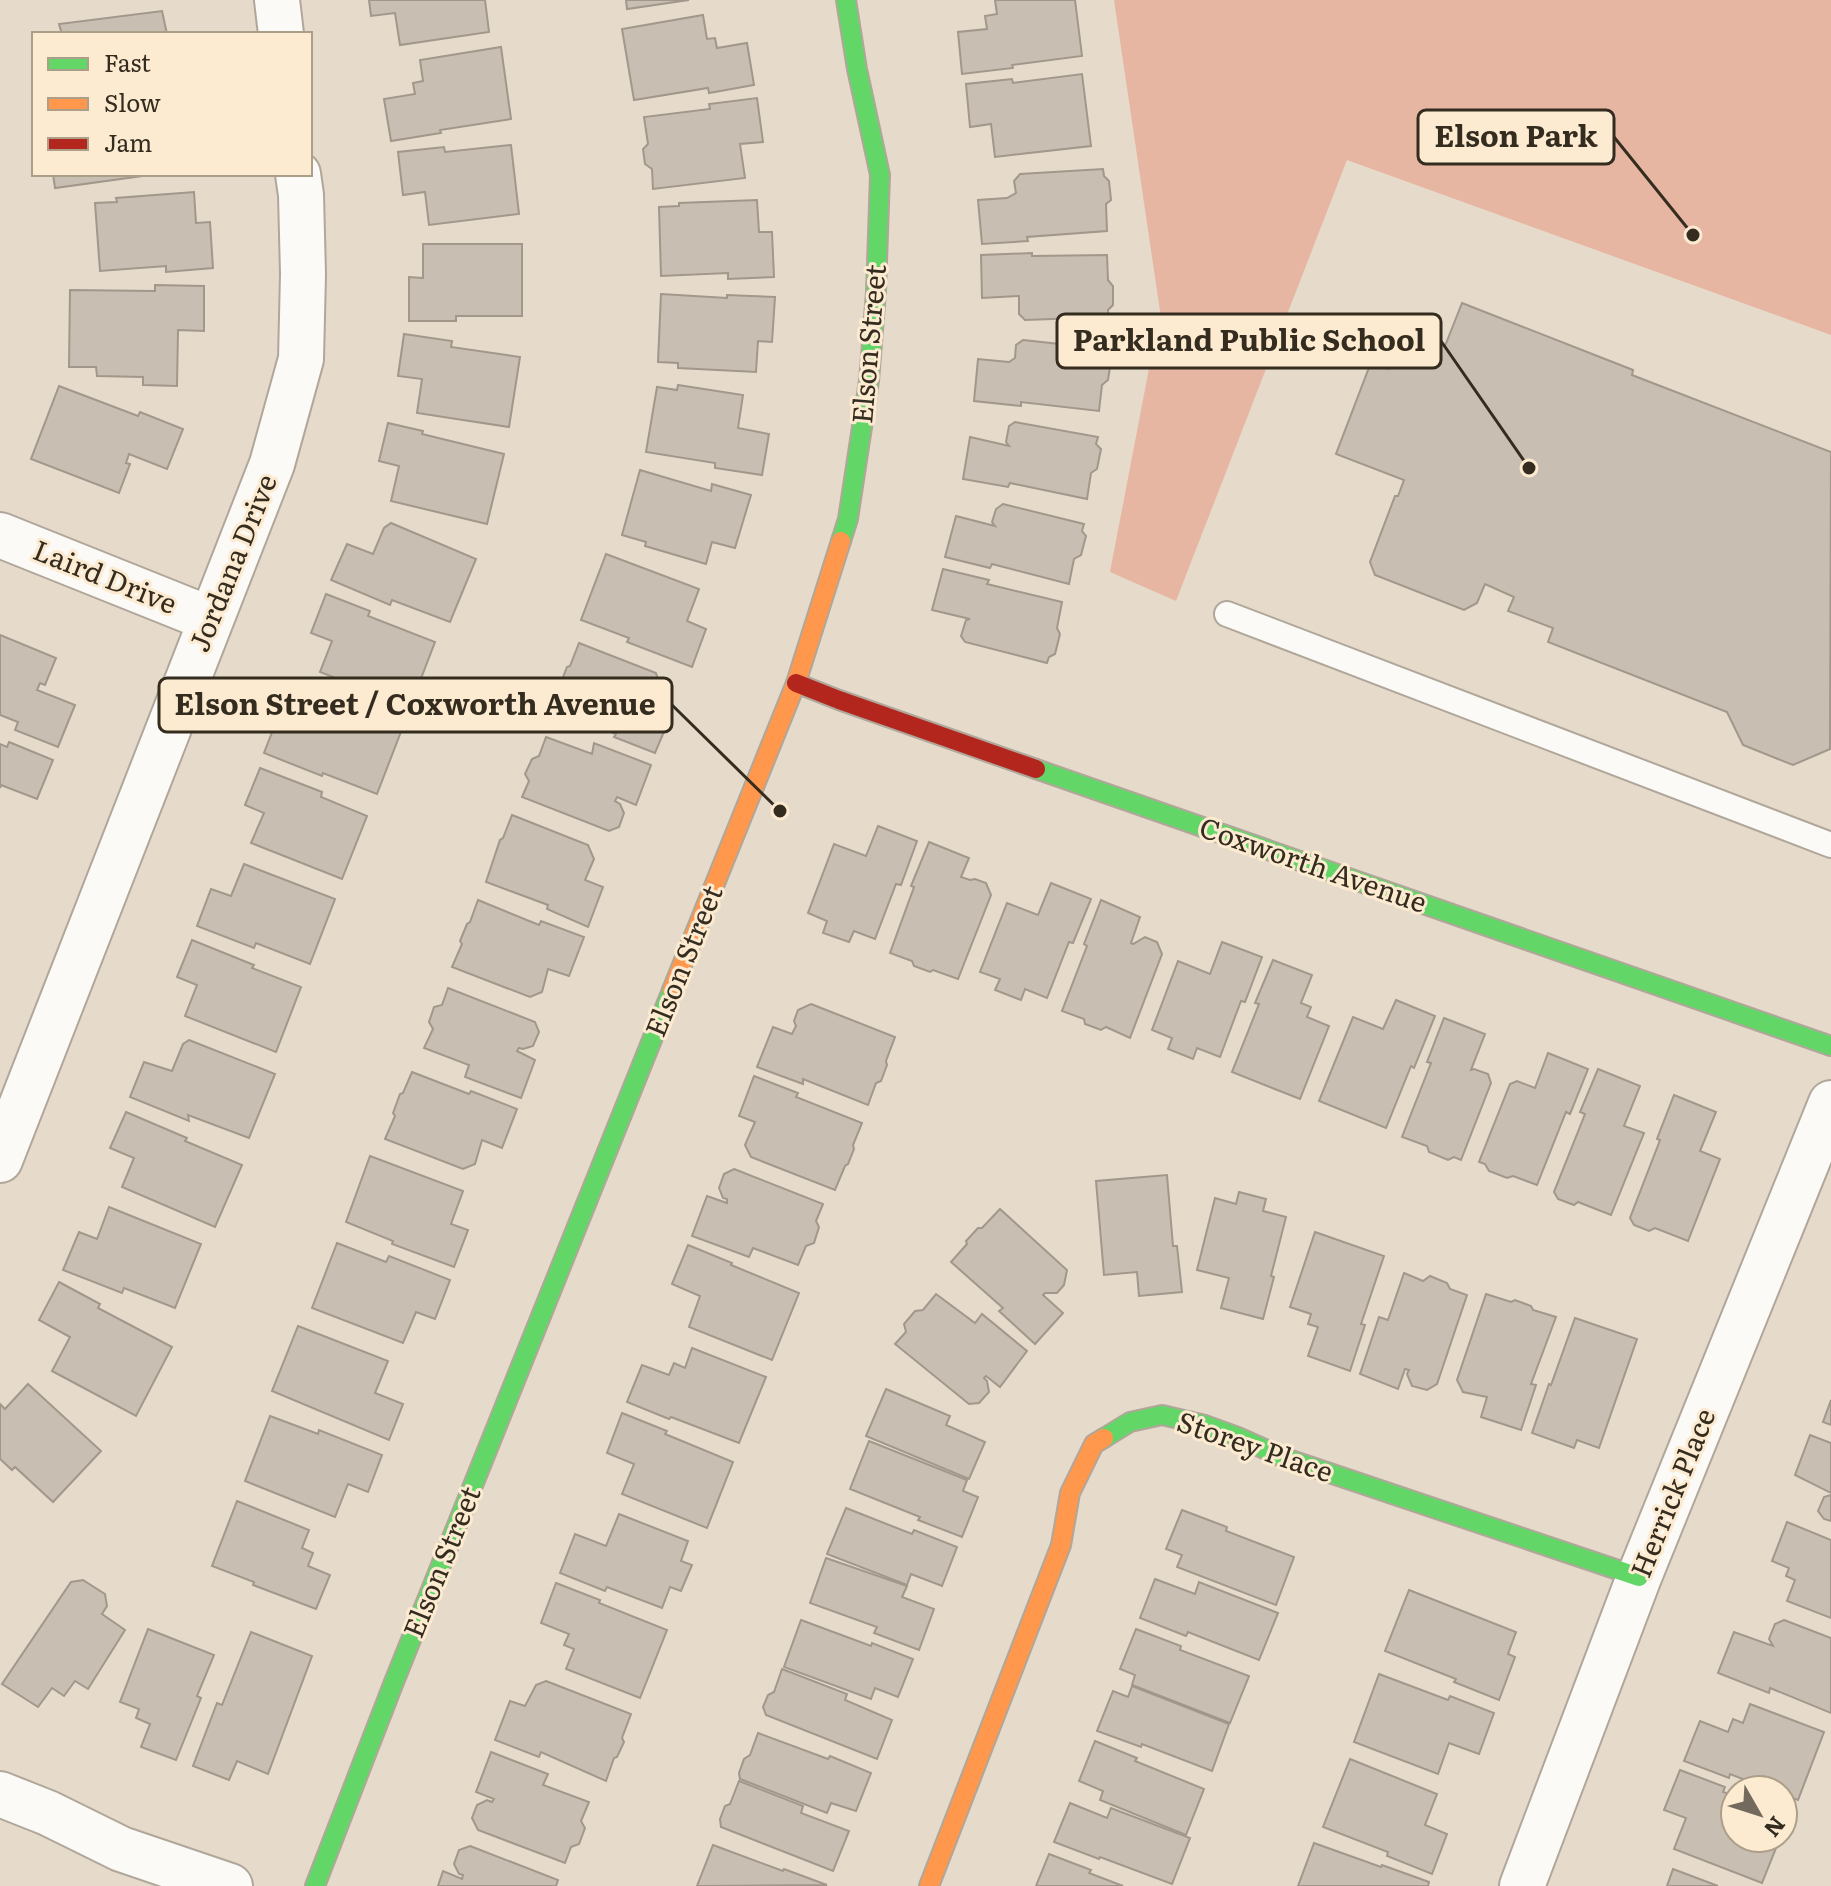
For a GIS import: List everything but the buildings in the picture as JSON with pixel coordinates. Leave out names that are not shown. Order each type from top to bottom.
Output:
[{"type":"street","points":[[277,0],[281,32]]},
{"type":"street","name":"Elson Street","points":[[315,1886],[796,683],[848,519],[869,381],[880,175],[846,0]]},
{"type":"street","name":"Jordana Drive","points":[[0,1160],[272,464],[301,359],[303,274],[298,176]]},
{"type":"street","name":"Laird Drive","points":[[0,535],[210,619]]},
{"type":"street","name":"Coxworth Avenue","points":[[796,683],[854,706],[1831,1046]]},
{"type":"street","name":"Herrick Place","points":[[1522,1886],[1639,1577],[1831,1103]]},
{"type":"street","name":"Storey Place","points":[[929,1886],[1061,1545],[1070,1493],[1094,1444],[1130,1422],[1162,1415],[1205,1425],[1282,1457],[1639,1577]]},
{"type":"street","points":[[0,1794],[48,1813],[121,1849],[230,1886]]},
{"type":"lane","points":[[1227,614],[1831,845]]},
{"type":"shaded area","points":[[1114,0],[1831,0],[1831,335],[1347,160],[1176,601],[1110,572],[1160,311]]},
{"type":"traffic: fast","points":[[841,541],[848,519],[869,381],[880,175],[846,0]]},
{"type":"traffic: fast","points":[[1036,769],[1831,1046]]},
{"type":"traffic: fast","points":[[315,1886],[672,990]]},
{"type":"traffic: fast","points":[[1104,1438],[1130,1422],[1162,1415],[1205,1425],[1282,1457],[1639,1577]]},
{"type":"traffic: slow","points":[[672,990],[796,683],[841,541]]},
{"type":"traffic: slow","points":[[929,1886],[1061,1545],[1070,1493],[1094,1444],[1104,1438]]},
{"type":"traffic: jam","points":[[796,683],[1036,769]]},
{"type":"place","name":"Elson Park","points":[[1693,235]]},
{"type":"place","name":"Parkland Public School","points":[[1529,468]]},
{"type":"place","name":"Elson Street / Coxworth Avenue","points":[[780,811]]}]
